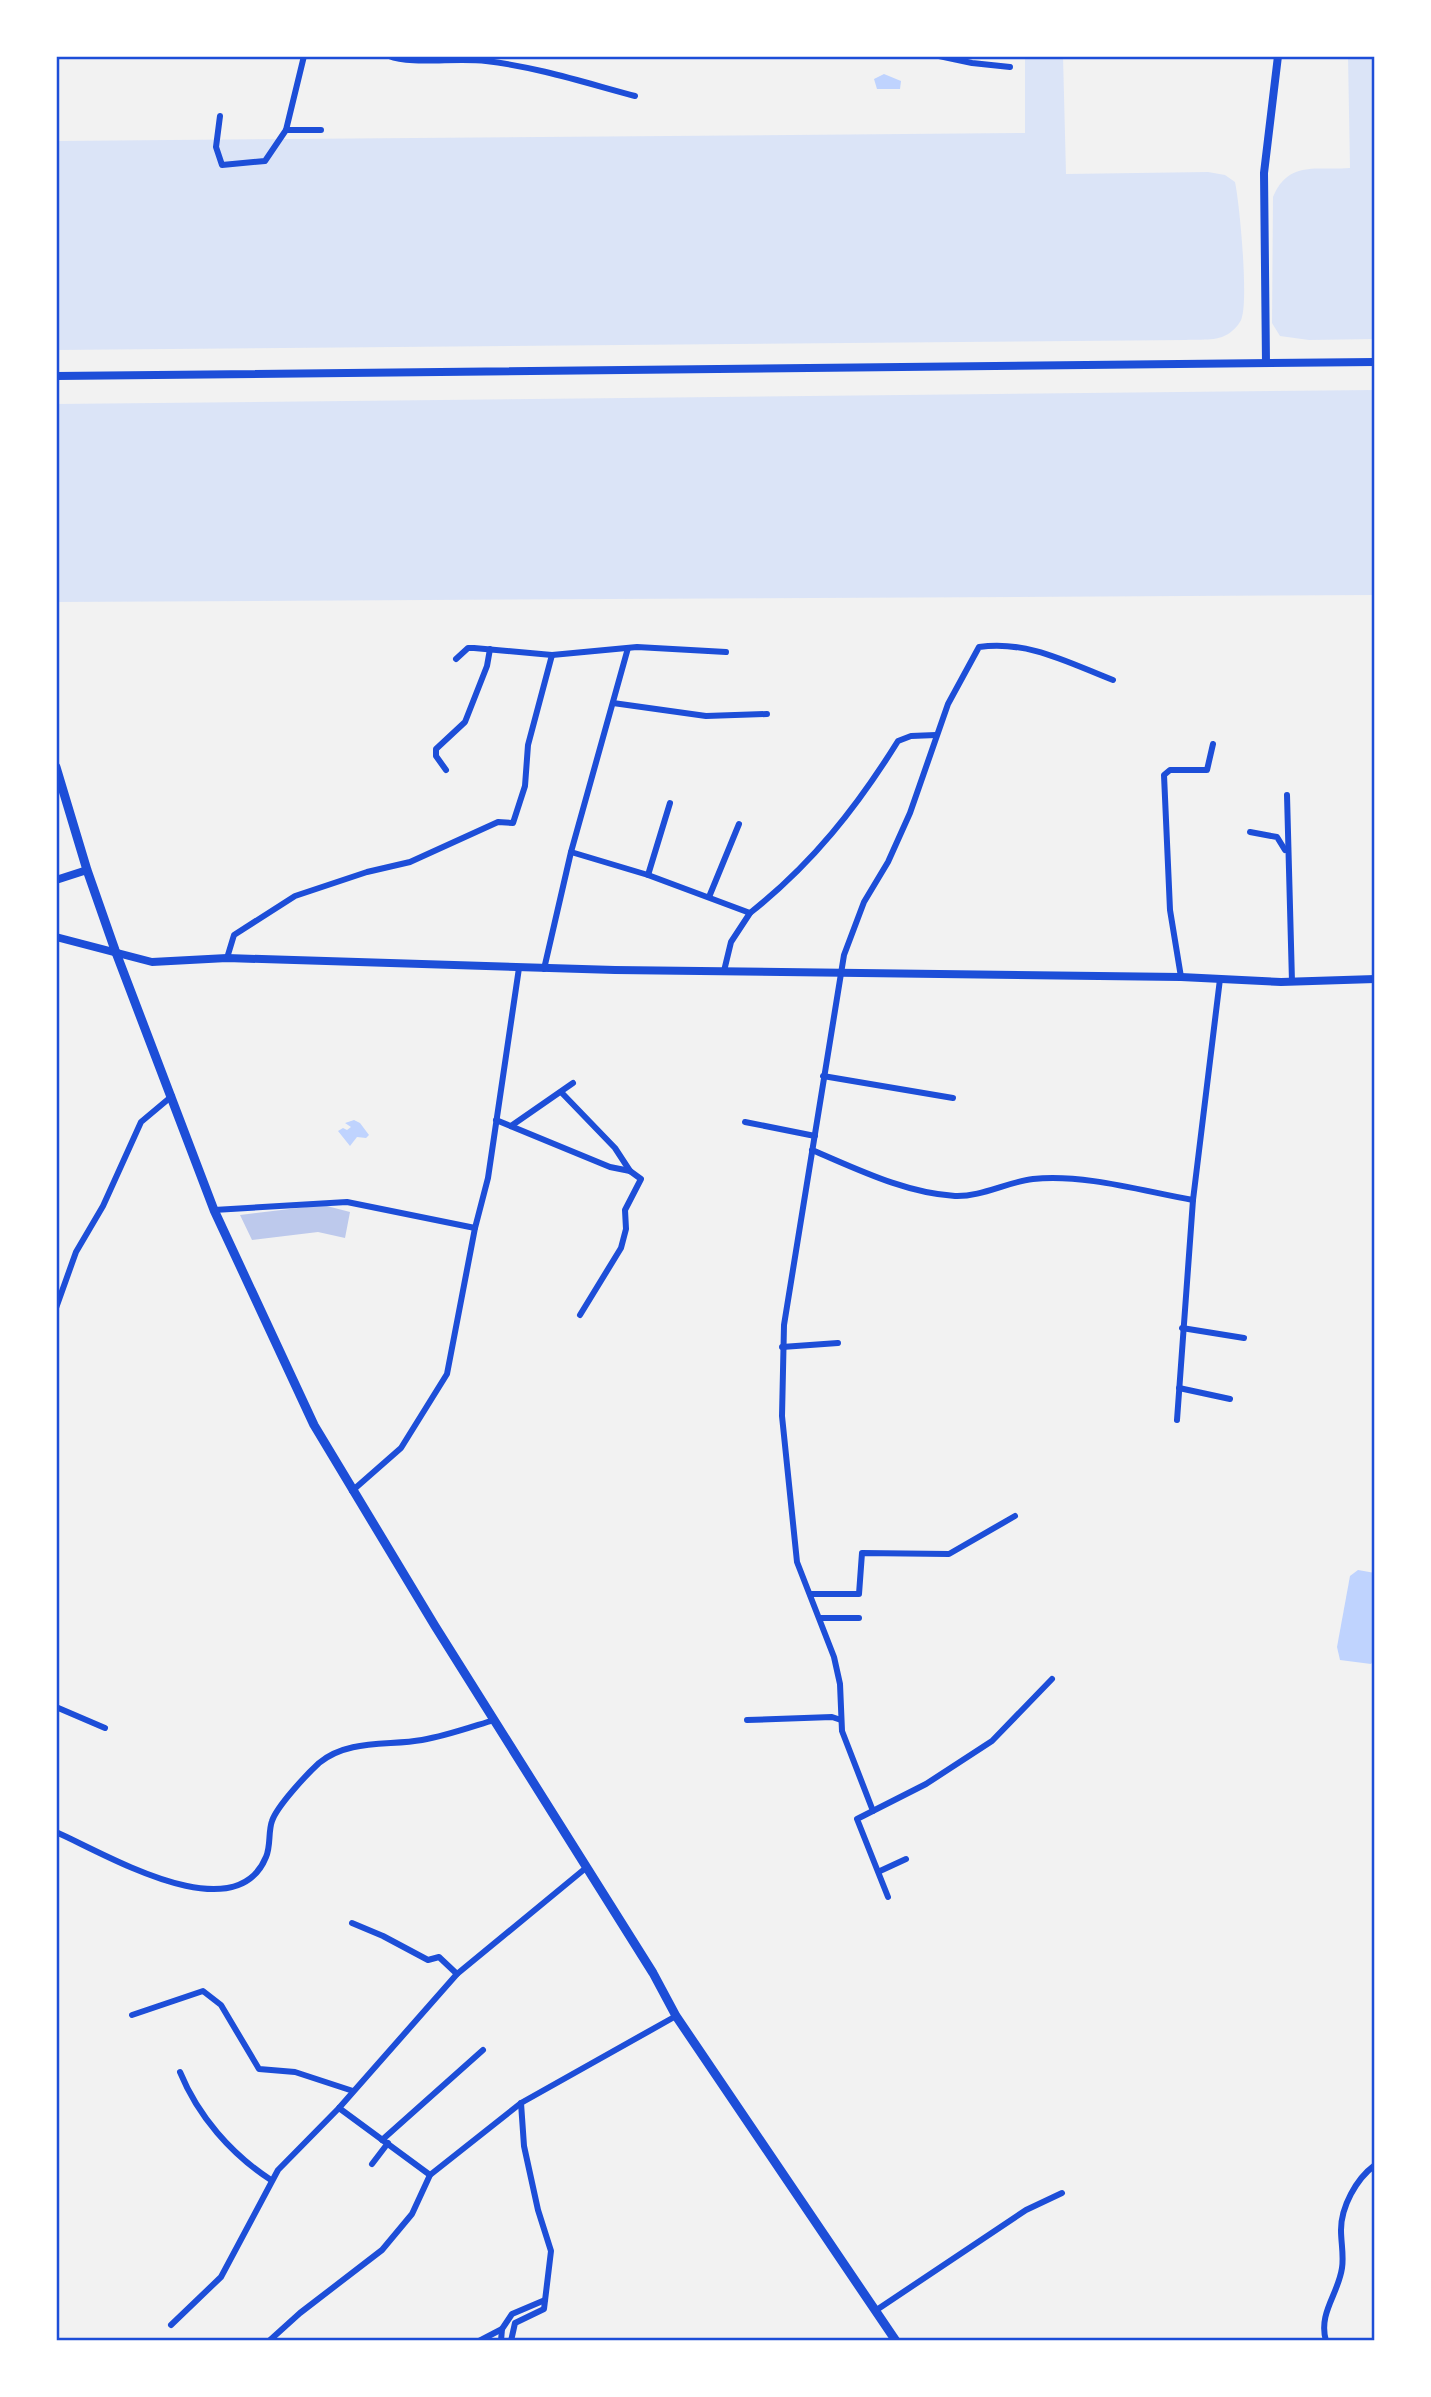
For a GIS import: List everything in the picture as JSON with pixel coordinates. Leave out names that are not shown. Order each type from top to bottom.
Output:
[{"type":"main road","points":[[56,767],[86,870],[214,1210],[314,1425],[352,1491],[653,1973],[676,2015],[896,2341]]},
{"type":"street","points":[[220,116],[216,148],[222,165],[230,167],[265,161],[286,130],[304,56]]},
{"type":"street","points":[[389,56],[408,60],[471,59],[515,65],[635,96]]},
{"type":"street","points":[[939,56],[972,63],[1010,66]]},
{"type":"street","points":[[1266,363],[1264,173],[1279,56]]},
{"type":"street","points":[[286,130],[321,130]]},
{"type":"street","points":[[56,376],[1375,362]]},
{"type":"street","points":[[873,1811],[850,1755],[841,1720],[839,1672],[794,1546],[782,1416],[782,1347],[840,972],[863,902],[888,862],[910,813],[948,704],[979,647],[1038,651],[1070,660],[1113,681]]},
{"type":"street","points":[[456,659],[468,648],[552,655],[628,648],[726,652]]},
{"type":"street","points":[[544,969],[570,852],[628,648]]},
{"type":"street","points":[[446,770],[436,756],[436,749],[465,722],[487,666],[490,649]]},
{"type":"street","points":[[227,958],[234,935],[261,915],[295,896],[367,872],[410,862],[498,822],[513,823],[525,786],[528,745],[552,655]]},
{"type":"street","points":[[613,703],[706,716],[767,714]]},
{"type":"street","points":[[724,971],[731,942],[750,913],[787,884],[843,824],[898,741],[911,736],[936,735]]},
{"type":"street","points":[[1181,977],[1170,910],[1164,775],[1170,770],[1207,770],[1213,744]]},
{"type":"street","points":[[1287,795],[1286,851],[1292,982]]},
{"type":"street","points":[[648,875],[670,803]]},
{"type":"street","points":[[709,897],[739,824]]},
{"type":"street","points":[[1250,832],[1278,837],[1286,851]]},
{"type":"street","points":[[570,852],[648,875],[750,913]]},
{"type":"street","points":[[56,880],[86,870]]},
{"type":"street","points":[[56,937],[115,950],[152,962],[227,958],[544,969],[840,972],[998,977],[1181,977],[1292,982],[1375,979]]},
{"type":"street","points":[[352,1491],[401,1448],[447,1374],[475,1228],[488,1178],[519,968]]},
{"type":"street","points":[[1177,1420],[1193,1200],[1220,979]]},
{"type":"street","points":[[823,1076],[953,1098]]},
{"type":"street","points":[[511,1126],[573,1083]]},
{"type":"street","points":[[561,1092],[620,1154],[630,1171],[641,1179],[625,1210],[626,1229],[621,1248],[580,1315]]},
{"type":"street","points":[[56,1308],[76,1252],[103,1206],[141,1122],[172,1096]]},
{"type":"street","points":[[496,1121],[610,1167],[630,1171]]},
{"type":"street","points":[[746,1122],[815,1136]]},
{"type":"street","points":[[812,1150],[894,1184],[956,1196],[1010,1183],[1057,1179],[1083,1180],[1193,1200]]},
{"type":"street","points":[[214,1210],[347,1202],[475,1228]]},
{"type":"street","points":[[1182,1328],[1244,1338]]},
{"type":"street","points":[[782,1347],[838,1343]]},
{"type":"street","points":[[1179,1388],[1230,1399]]},
{"type":"street","points":[[810,1594],[859,1594],[862,1589],[862,1553],[949,1554],[1015,1516]]},
{"type":"street","points":[[820,1618],[859,1618]]},
{"type":"street","points":[[888,1898],[880,1871],[857,1819],[926,1784],[992,1741],[1052,1679]]},
{"type":"street","points":[[56,1707],[105,1728]]},
{"type":"street","points":[[747,1720],[832,1717],[841,1720]]},
{"type":"street","points":[[56,1832],[154,1877],[195,1888],[232,1889],[255,1874],[267,1857],[275,1812],[320,1762],[336,1752],[356,1747],[422,1740],[494,1720]]},
{"type":"street","points":[[880,1871],[906,1859]]},
{"type":"street","points":[[171,2325],[221,2277],[240,2247],[271,2180],[339,2108],[457,1974],[587,1867]]},
{"type":"street","points":[[352,1923],[428,1960],[439,1956],[457,1974]]},
{"type":"street","points":[[132,2015],[204,1991],[221,2005],[259,2069],[295,2072],[353,2091]]},
{"type":"street","points":[[270,2341],[300,2313],[382,2250],[412,2214],[430,2175],[521,2103],[676,2015]]},
{"type":"street","points":[[372,2164],[385,2142],[483,2050]]},
{"type":"street","points":[[180,2073],[191,2098],[208,2121],[243,2160],[271,2180]]},
{"type":"street","points":[[511,2341],[515,2323],[541,2312],[551,2251],[538,2210],[524,2146],[521,2103]]},
{"type":"street","points":[[339,2108],[430,2175]]},
{"type":"street","points":[[1326,2341],[1324,2319],[1342,2270],[1341,2230],[1345,2203],[1361,2179],[1375,2165]]},
{"type":"street","points":[[874,2311],[1026,2210],[1062,2193]]},
{"type":"street","points":[[479,2341],[502,2329],[512,2314],[545,2300]]},
{"type":"street","points":[[501,2341],[502,2329]]},
{"type":"shaded area","points":[[1025,56],[1063,56],[1066,174],[1208,172],[1225,175],[1235,182],[1244,271],[1244,306],[1238,325],[1227,335],[1204,340],[56,350],[56,141],[1025,133]]},
{"type":"shaded area","points":[[1348,56],[1375,56],[1375,339],[1309,340],[1280,336],[1272,323],[1273,197],[1279,185],[1295,172],[1350,168]]},
{"type":"shaded area","points":[[1375,390],[1375,595],[56,602],[56,404]]},
{"type":"water","points":[[884,74],[901,81],[900,89],[877,89],[874,79]]},
{"type":"water","points":[[354,1120],[360,1123],[369,1135],[366,1138],[357,1137],[350,1146],[338,1131],[343,1128],[347,1130],[351,1127],[345,1123]]},
{"type":"water","points":[[1358,1570],[1375,1573],[1375,1658],[1371,1664],[1340,1660],[1337,1647],[1350,1576]]},
{"type":"building","points":[[323,1205],[350,1212],[345,1238],[318,1232],[252,1240],[240,1215]]}]
